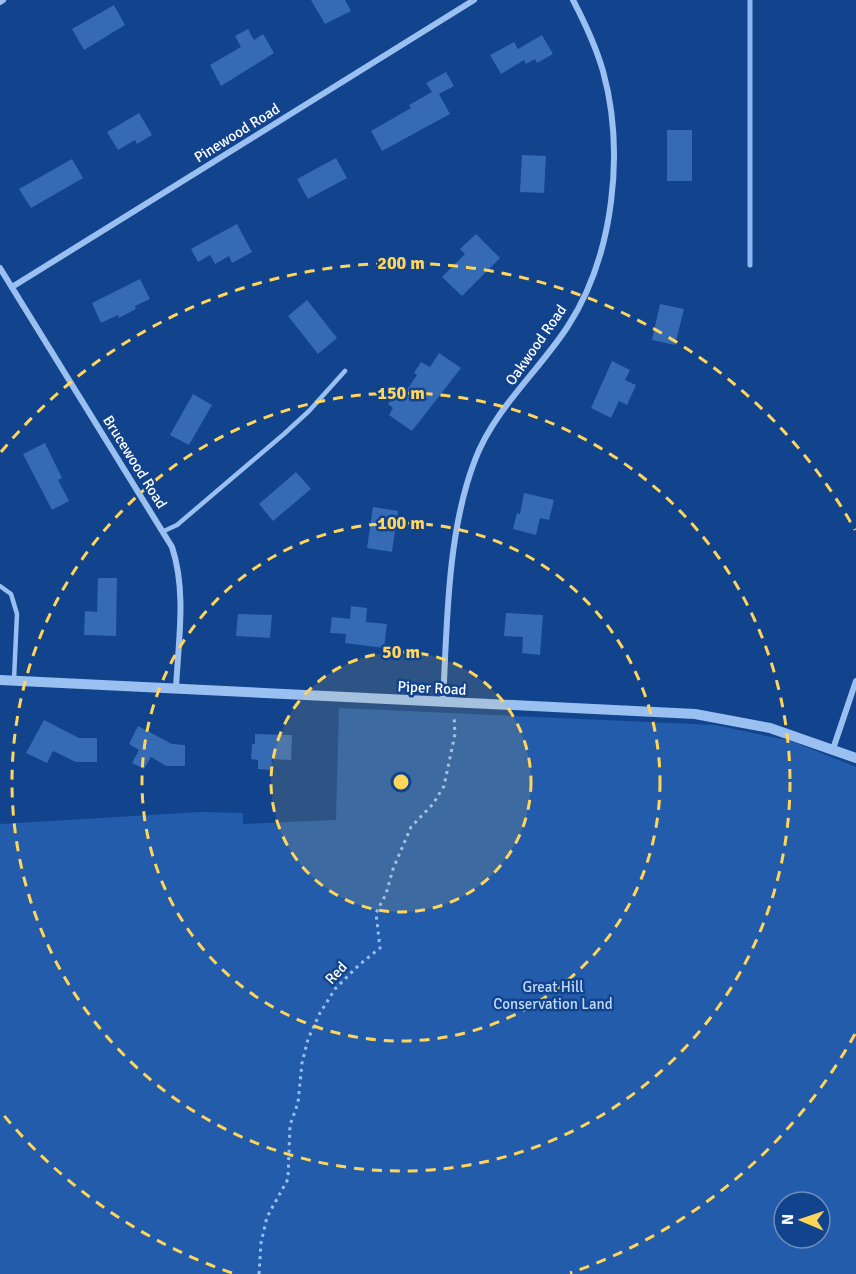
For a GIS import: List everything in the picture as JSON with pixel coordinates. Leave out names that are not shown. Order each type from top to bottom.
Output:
[{"type":"street","name":"Pinewood Road","points":[[12,287],[474,0]]},
{"type":"street","name":"Oakwood Road","points":[[443,703],[448,613],[455,545],[459,517],[475,458],[495,422],[569,325],[593,276],[604,238],[614,184],[612,119],[603,71],[585,23],[573,0]]},
{"type":"street","name":"Brucewood Road","points":[[0,268],[172,547],[180,579],[181,596],[176,689]]},
{"type":"street","name":"Piper Road","points":[[0,680],[695,714],[764,727],[856,758]]},
{"type":"street","points":[[833,749],[856,681]]},
{"type":"lane","points":[[164,531],[177,525],[284,435],[345,371]]},
{"type":"lane","points":[[0,586],[11,594],[17,614],[14,682]]},
{"type":"path","name":"Red","points":[[259,1274],[261,1243],[267,1217],[288,1179],[290,1125],[298,1103],[302,1063],[308,1039],[335,989],[380,948],[376,913],[386,894],[393,869],[411,827],[434,804],[444,786],[455,734],[455,704]]},
{"type":"green space","name":"Great Hill Conservation Land","points":[[339,708],[715,725],[791,741],[856,767],[856,1274],[0,1274],[0,824],[200,812],[243,813],[243,824],[336,820]]},
{"type":"building","points":[[311,0],[345,0],[351,11],[325,24]]},
{"type":"building","points":[[114,5],[125,25],[84,50],[72,29]]},
{"type":"building","points":[[248,29],[254,40],[263,34],[274,53],[221,86],[210,65],[241,47],[235,36]]},
{"type":"building","points":[[542,35],[553,54],[537,63],[535,59],[526,64],[524,60],[501,74],[490,55],[514,42],[518,49]]},
{"type":"building","points":[[446,72],[454,86],[439,94],[450,114],[382,151],[371,131],[411,108],[409,105],[432,92],[426,83]]},
{"type":"building","points":[[139,113],[152,135],[137,144],[135,140],[118,150],[107,132]]},
{"type":"building","points":[[667,130],[692,130],[692,181],[667,181]]},
{"type":"building","points":[[522,155],[546,156],[544,193],[520,192]]},
{"type":"building","points":[[336,158],[347,178],[308,199],[297,179]]},
{"type":"building","points":[[72,159],[83,178],[31,208],[19,189]]},
{"type":"building","points":[[237,224],[252,252],[232,263],[229,256],[215,264],[210,255],[198,262],[191,249]]},
{"type":"building","points":[[476,234],[500,258],[462,296],[442,277],[465,254],[460,249]]},
{"type":"building","points":[[140,279],[150,299],[135,306],[136,309],[119,318],[118,315],[101,323],[92,303]]},
{"type":"building","points":[[307,300],[337,338],[318,354],[288,316]]},
{"type":"building","points":[[660,304],[684,309],[675,345],[652,340]]},
{"type":"building","points":[[439,353],[461,368],[412,431],[389,415],[393,408],[388,404],[395,393],[402,397],[417,375],[414,373],[421,362],[430,367]]},
{"type":"building","points":[[612,361],[630,370],[625,380],[636,385],[627,405],[619,401],[611,418],[591,408]]},
{"type":"building","points":[[193,394],[212,405],[189,445],[170,435]]},
{"type":"building","points":[[45,443],[62,478],[58,480],[69,501],[52,510],[23,454]]},
{"type":"building","points":[[296,472],[311,489],[273,521],[259,504]]},
{"type":"building","points":[[524,493],[554,500],[549,520],[540,518],[536,535],[513,529],[517,513],[520,514]]},
{"type":"building","points":[[373,507],[398,511],[392,552],[367,548]]},
{"type":"building","points":[[98,578],[117,578],[116,636],[84,635],[85,611],[97,612]]},
{"type":"building","points":[[351,606],[367,608],[366,622],[387,624],[384,648],[345,643],[346,634],[330,633],[332,617],[350,619]]},
{"type":"building","points":[[506,613],[543,615],[540,655],[522,653],[523,637],[504,636]]},
{"type":"building","points":[[238,614],[272,615],[270,638],[236,636]]},
{"type":"building","points":[[44,720],[79,738],[97,738],[97,762],[76,762],[53,751],[47,763],[26,753]]},
{"type":"building","points":[[138,726],[172,744],[185,745],[185,766],[166,766],[151,757],[144,769],[132,763],[139,750],[129,744]]},
{"type":"building","points":[[255,734],[292,735],[291,760],[272,759],[271,770],[258,769],[258,760],[251,759]]},
{"type":"waterway","points":[[750,0],[750,265]]}]
